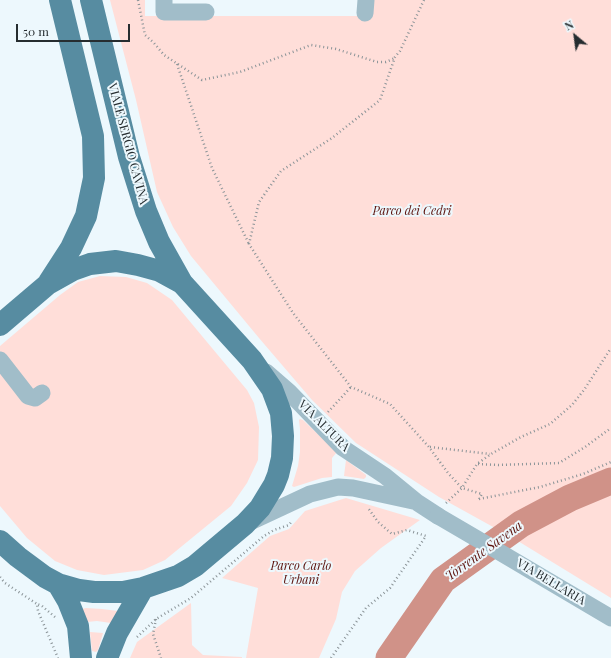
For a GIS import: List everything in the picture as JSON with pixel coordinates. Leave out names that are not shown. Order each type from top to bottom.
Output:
[{"type":"main road","points":[[48,284],[71,248],[86,216],[94,178],[93,136],[60,0]]},
{"type":"main road","name":"VIALE SERGIO CAVINA","points":[[91,0],[129,157],[144,204],[159,242],[182,283]]},
{"type":"main road","points":[[0,325],[48,284],[74,270],[90,264],[116,261],[160,271],[182,283],[252,360],[272,389],[281,413],[282,444],[278,475],[274,485],[260,508],[245,524],[195,566],[178,576],[143,588],[123,592],[94,592],[79,590],[58,584],[46,578],[18,558],[0,541]]},
{"type":"main road","points":[[58,584],[68,601],[78,626],[81,658]]},
{"type":"main road","points":[[107,658],[117,633],[143,588]]},
{"type":"street","points":[[164,0],[164,12],[206,12]]},
{"type":"street","points":[[0,360],[28,396],[35,398],[42,393]]},
{"type":"street","name":"VIA ALTURA","points":[[252,360],[289,392],[343,448],[386,476],[418,502]]},
{"type":"street","name":"VIA ALTURA","points":[[245,524],[310,494],[338,487],[353,488],[418,502],[442,510],[491,547]]},
{"type":"street","name":"VIA BELLARIA","points":[[491,547],[611,618]]},
{"type":"path","points":[[138,0],[145,35],[164,55],[202,80],[240,72],[312,45],[336,49],[376,62],[386,62],[395,57]]},
{"type":"path","points":[[249,244],[259,202],[281,172],[332,138],[380,100],[395,57],[400,51],[424,0]]},
{"type":"path","points":[[177,64],[212,168],[249,244],[293,313],[351,387],[390,404],[429,447],[448,473],[462,488],[482,494],[479,499],[547,485],[583,474],[611,462]]},
{"type":"path","points":[[442,510],[462,488],[477,464],[491,454],[521,437],[550,424],[572,405],[584,390],[611,348]]},
{"type":"path","points":[[324,416],[351,387]]},
{"type":"path","points":[[477,464],[498,465],[559,463],[585,447],[611,428]]},
{"type":"path","points":[[429,447],[491,454]]},
{"type":"path","points":[[331,658],[366,608],[390,588],[426,536],[407,530],[392,534],[378,522],[368,507]]},
{"type":"path","points":[[134,640],[149,624],[191,598],[264,536],[274,530],[289,525],[294,519]]},
{"type":"path","points":[[0,577],[5,583],[42,606],[60,622]]},
{"type":"path","points":[[37,604],[38,611],[58,658]]},
{"type":"path","points":[[156,619],[153,634],[161,658]]},
{"type":"green space","name":"Parco dei Cedri","points":[[110,0],[145,0],[145,16],[371,16],[372,0],[611,0],[611,598],[513,538],[439,497],[356,443],[312,400],[259,338],[191,256],[173,227],[157,192],[136,100]]},
{"type":"green space","points":[[100,276],[126,277],[147,283],[172,300],[247,390],[254,403],[259,427],[258,460],[247,483],[231,506],[165,560],[143,570],[104,575],[77,570],[55,561],[27,538],[0,506],[0,346],[60,295],[78,282]]},
{"type":"green space","points":[[300,419],[303,420],[337,452],[332,458],[332,477],[322,478],[294,487],[292,486],[298,466],[300,452]]},
{"type":"green space","points":[[346,460],[366,475],[366,477],[364,479],[344,476]]},
{"type":"green space","name":"Parco Carlo Urbani","points":[[346,498],[420,520],[381,548],[355,571],[342,592],[336,619],[319,658],[246,658],[258,588],[222,578],[270,536],[289,529],[305,511]]},
{"type":"green space","points":[[191,603],[192,645],[203,655],[242,658],[130,658],[137,642]]},
{"type":"green space","points":[[86,608],[118,611],[111,623],[97,621],[87,622],[82,609]]},
{"type":"green space","points":[[90,632],[103,633],[96,652],[92,651]]},
{"type":"waterway","name":"Torrente Savena","points":[[389,658],[443,580],[521,524],[570,498],[611,481]]}]
